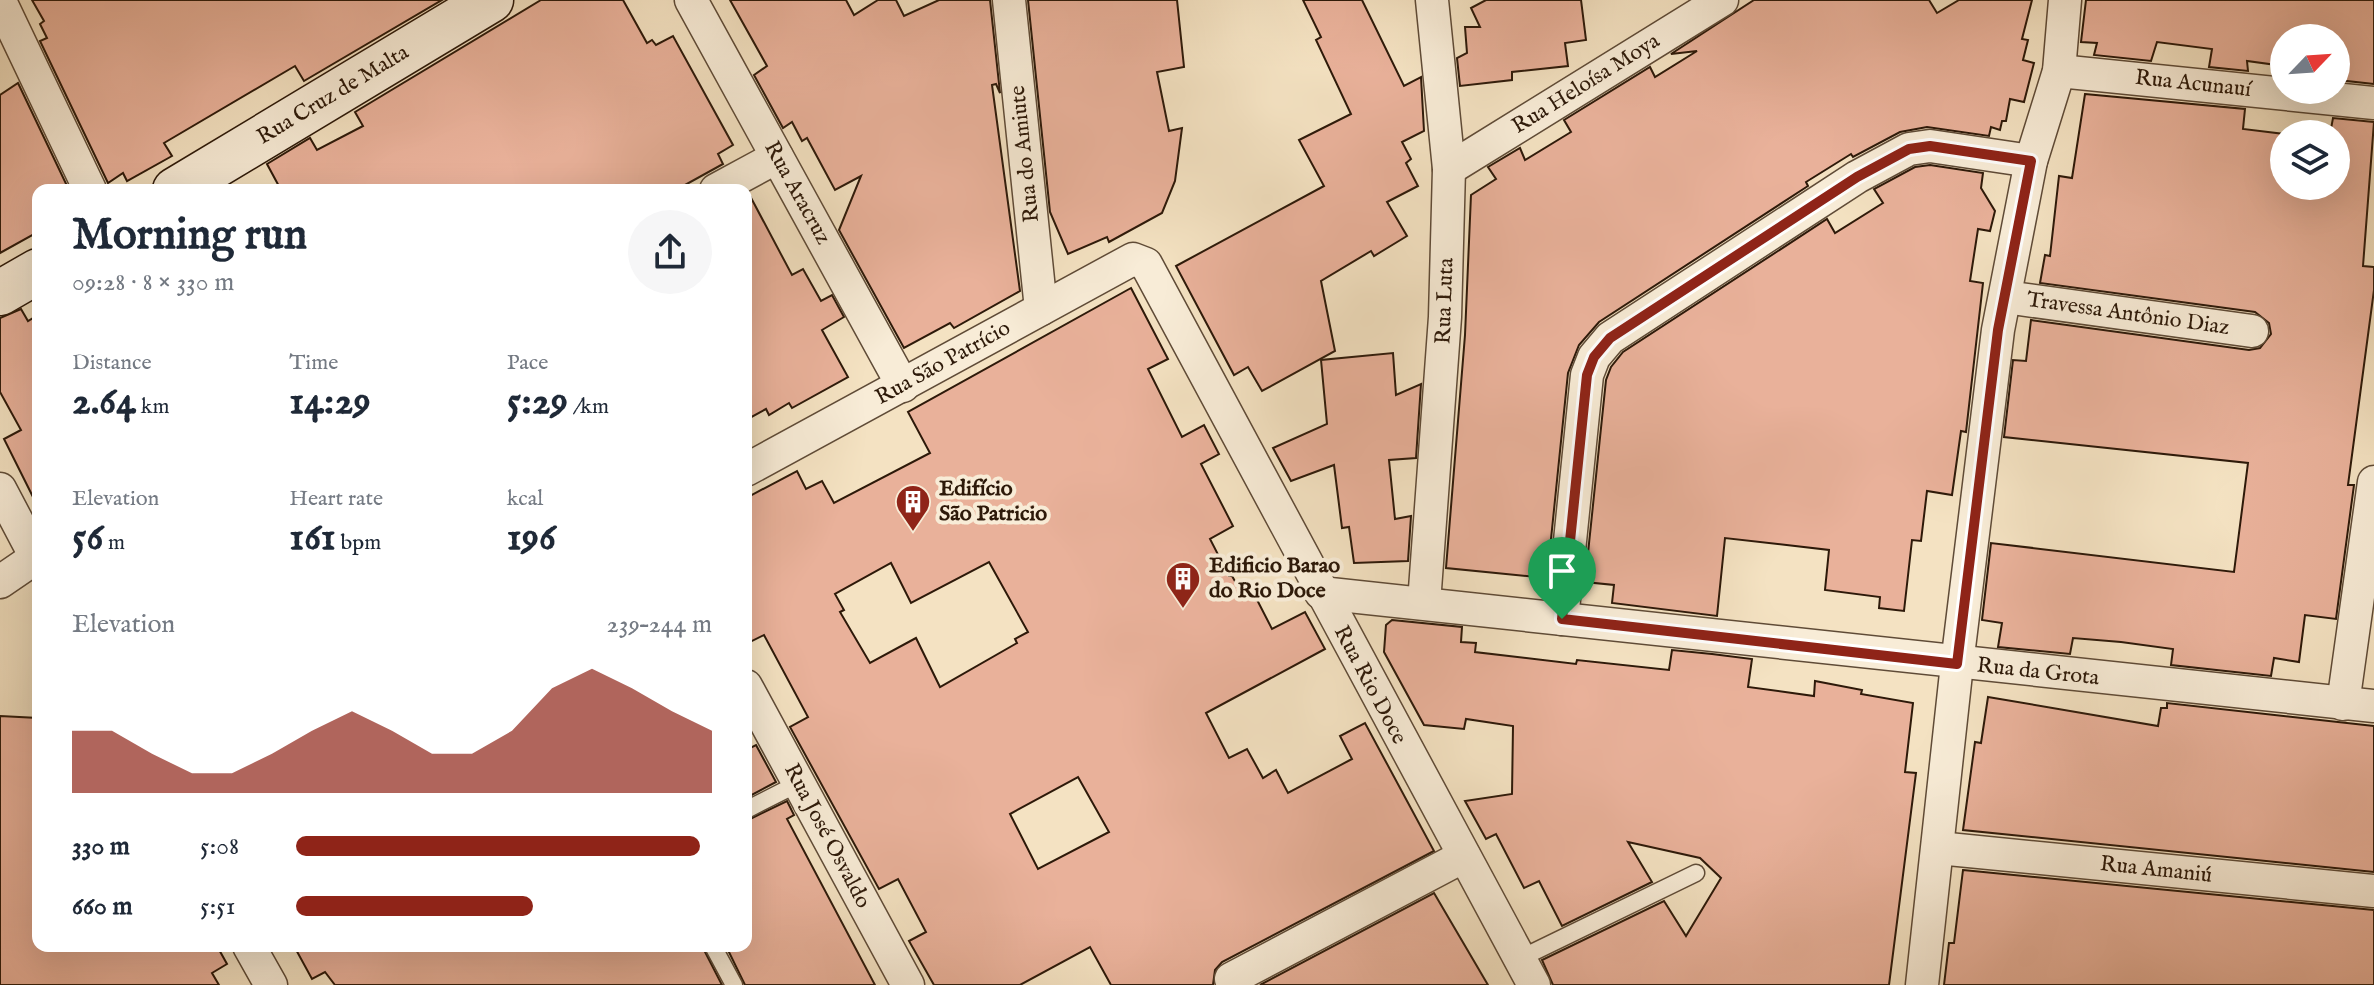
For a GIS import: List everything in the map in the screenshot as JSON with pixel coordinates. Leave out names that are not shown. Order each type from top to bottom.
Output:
[{"type":"street","name":"Rua Cruz de Malta","points":[[185,184],[491,0]]},
{"type":"street","name":"Rua Aracruz","points":[[691,0],[903,386]]},
{"type":"street","name":"Rua do Amiute","points":[[1009,0],[1041,309]]},
{"type":"street","name":"Rua Luta","points":[[1424,603],[1445,317],[1449,169],[1432,0]]},
{"type":"street","name":"Rua Heloísa Moya","points":[[1449,169],[1722,0]]},
{"type":"street","points":[[1922,985],[1998,330],[2031,161],[2059,71],[2065,0]]},
{"type":"street","points":[[0,1],[87,184]]},
{"type":"street","name":"Rua Acunauí","points":[[2059,71],[2374,103]]},
{"type":"street","points":[[1562,619],[1587,375],[1594,357],[1610,338],[1857,177],[1909,149],[1930,146],[2031,161]]},
{"type":"street","points":[[727,184],[777,157]]},
{"type":"street","name":"Rua São Patrício","points":[[752,467],[1133,259],[1139,259]]},
{"type":"street","name":"Rua Rio Doce","points":[[1139,259],[1146,264],[1527,972]]},
{"type":"street","points":[[0,293],[32,274]]},
{"type":"street","name":"Travessa Antônio Diaz","points":[[2005,297],[2252,331]]},
{"type":"street","points":[[2358,705],[2374,482]]},
{"type":"street","points":[[1,492],[32,549]]},
{"type":"street","points":[[0,582],[32,561]]},
{"type":"street","name":"Rua da Grota","points":[[1321,593],[2358,705]]},
{"type":"street","name":"Rua José Osvaldo","points":[[752,697],[908,985]]},
{"type":"street","name":"Rua Amaniú","points":[[1938,848],[2374,891]]},
{"type":"street","points":[[1231,979],[1464,856]]},
{"type":"street","points":[[252,952],[271,985]]},
{"type":"lane","points":[[752,807],[799,783]]},
{"type":"lane","points":[[1527,972],[1696,873]]},
{"type":"lane","points":[[716,952],[734,985]]},
{"type":"building","points":[[32,0],[442,0],[304,81],[295,66],[164,143],[172,156],[127,181],[123,173],[108,183],[40,41],[47,38],[40,24],[44,21]]},
{"type":"building","points":[[541,0],[623,0],[647,43],[652,40],[656,45],[673,36],[733,145],[718,154],[723,164],[687,184],[278,184],[267,164],[310,138],[317,150],[363,126],[355,112]]},
{"type":"building","points":[[730,0],[846,0],[854,15],[878,0],[896,0],[904,16],[939,0],[990,0],[1000,93],[996,84],[992,85],[1020,291],[954,328],[950,323],[904,348],[839,230],[861,176],[835,190],[807,138],[802,141],[792,122],[783,128],[754,75],[767,66]]},
{"type":"building","points":[[1028,0],[1177,0],[1184,67],[1157,72],[1169,131],[1182,128],[1175,181],[1162,213],[1109,242],[1107,237],[1068,254],[1050,212]]},
{"type":"building","points":[[1303,0],[1362,0],[1404,86],[1421,77],[1424,131],[1402,142],[1411,159],[1406,163],[1418,186],[1387,202],[1407,236],[1374,256],[1371,251],[1321,281],[1335,351],[1262,391],[1248,367],[1234,375],[1176,266],[1324,186],[1299,140],[1351,114],[1316,40],[1321,37]]},
{"type":"building","points":[[1486,0],[1581,0],[1586,40],[1565,43],[1568,66],[1512,72],[1512,80],[1460,86],[1457,58],[1467,53],[1465,27],[1480,27],[1471,8]]},
{"type":"building","points":[[1754,0],[1929,0],[1937,13],[1959,0],[2032,0],[2022,39],[2028,40],[2023,60],[2034,63],[2024,102],[2010,99],[2006,121],[2002,121],[2000,130],[1991,127],[1989,136],[1927,127],[1900,132],[1853,157],[1851,154],[1806,182],[1808,186],[1599,322],[1579,345],[1568,373],[1547,578],[1446,568],[1465,335],[1471,195],[1496,179],[1488,167],[1520,148],[1525,160],[1571,132],[1564,120],[1650,67],[1655,77],[1697,51],[1671,54]]},
{"type":"building","points":[[2086,0],[2374,0],[2374,84],[2350,81],[2350,24],[2270,24],[2270,64],[2247,61],[2248,71],[2209,67],[2212,49],[2157,42],[2151,61],[2094,55],[2097,43],[2081,42]]},
{"type":"building","points":[[18,83],[66,184],[32,184],[32,235],[0,253],[0,95]]},
{"type":"building","points":[[2085,94],[2245,109],[2243,129],[2270,132],[2270,200],[2350,200],[2350,120],[2333,118],[2374,122],[2363,266],[2374,267],[2374,290],[2348,485],[2354,485],[2336,619],[2305,615],[2299,662],[2274,658],[2271,676],[2171,665],[2173,649],[2121,642],[2073,638],[2070,654],[1998,647],[2002,623],[1982,620],[1991,543],[2234,572],[2248,463],[2004,437],[2013,360],[2026,361],[2031,320],[2249,350],[2260,348],[2271,334],[2269,323],[2255,312],[2040,283],[2045,255],[2050,256],[2059,176],[2072,178]]},
{"type":"building","points":[[1930,165],[1983,173],[1981,188],[1995,211],[1990,231],[1978,229],[1970,281],[1983,283],[1966,432],[1961,431],[1952,495],[1927,491],[1921,541],[1912,540],[1904,611],[1879,608],[1880,597],[1825,590],[1829,550],[1725,538],[1717,616],[1612,603],[1614,585],[1585,582],[1606,380],[1611,367],[1623,352],[1827,219],[1835,233],[1883,203],[1874,189],[1915,167]]},
{"type":"building","points":[[752,200],[792,275],[803,269],[821,301],[832,295],[844,317],[822,330],[848,377],[792,408],[789,403],[769,415],[766,409],[752,417]]},
{"type":"building","points":[[1131,288],[1168,359],[1148,369],[1182,437],[1204,425],[1219,454],[1201,464],[1233,526],[1210,539],[1229,576],[1232,576],[1244,597],[1253,592],[1272,629],[1305,612],[1325,649],[1206,713],[1229,758],[1247,749],[1263,778],[1276,770],[1288,793],[1352,759],[1340,736],[1365,723],[1434,851],[1222,962],[1215,970],[1213,985],[1111,985],[1090,947],[1020,985],[934,985],[909,941],[926,932],[898,879],[879,889],[790,727],[808,717],[764,635],[752,641],[752,495],[797,471],[806,489],[822,481],[834,503],[930,453],[908,412]],"holes":[[[989,562],[1028,632],[1015,639],[1017,643],[940,687],[916,638],[870,663],[840,612],[844,610],[835,594],[891,563],[911,603]],[[1078,777],[1109,832],[1038,869],[1010,814]]]},
{"type":"building","points":[[21,309],[28,321],[32,319],[32,495],[4,439],[21,430],[0,392],[0,318]]},
{"type":"building","points":[[1393,353],[1396,395],[1421,384],[1416,458],[1389,460],[1395,519],[1411,516],[1408,561],[1354,563],[1349,527],[1342,528],[1334,465],[1291,481],[1273,448],[1327,424],[1321,360]]},
{"type":"building","points":[[1392,620],[1462,627],[1461,642],[1476,643],[1475,652],[1576,664],[1577,660],[1669,670],[1672,650],[1712,654],[1752,659],[1748,687],[1814,696],[1815,681],[1862,690],[1861,694],[1913,703],[1905,772],[1916,773],[1889,985],[1553,985],[1542,960],[1664,901],[1686,936],[1721,878],[1700,858],[1628,842],[1652,882],[1562,926],[1539,881],[1524,888],[1496,834],[1486,839],[1465,801],[1512,794],[1513,726],[1466,719],[1464,729],[1424,725],[1384,652],[1386,625]]},
{"type":"building","points":[[1988,697],[2158,726],[2161,708],[2167,708],[2167,703],[2374,726],[2374,872],[1963,830],[1975,742],[1981,743]]},
{"type":"building","points":[[0,716],[32,718],[32,952],[220,952],[227,964],[212,973],[219,985],[0,985]]},
{"type":"building","points":[[756,745],[776,782],[752,795],[752,747]]},
{"type":"building","points":[[787,801],[794,815],[787,819],[875,985],[745,985],[729,952],[752,952],[752,818]]},
{"type":"building","points":[[1963,870],[2374,910],[2374,985],[1944,985],[1949,943],[1954,943]]},
{"type":"building","points":[[1434,893],[1488,985],[1260,985]]},
{"type":"building","points":[[297,952],[705,952],[722,985],[335,985],[325,972],[312,979]]},
{"type":"place","name":"Edifício São Patricio","points":[[913,533]]},
{"type":"place","name":"Edificio Barao do Rio Doce","points":[[1183,610]]},
{"type":"route","points":[[1930,146],[2031,161],[1998,330],[1957,664],[1562,619],[1587,375],[1594,357],[1610,338],[1857,177],[1909,149],[1930,146]]}]
